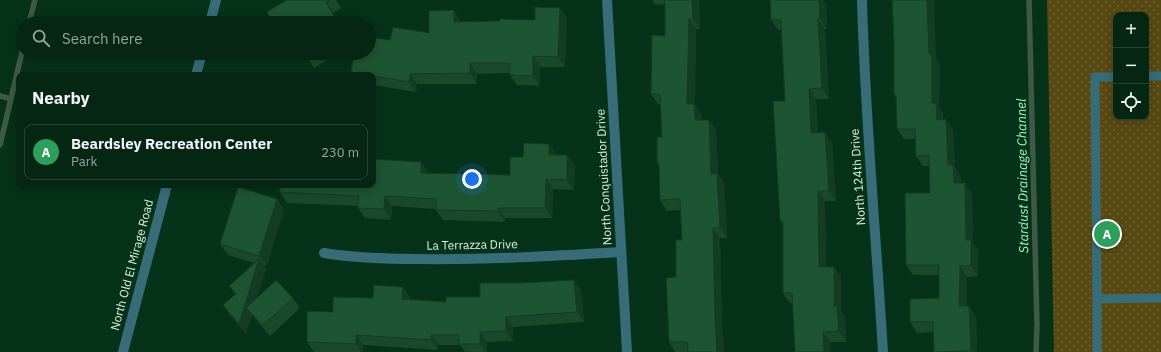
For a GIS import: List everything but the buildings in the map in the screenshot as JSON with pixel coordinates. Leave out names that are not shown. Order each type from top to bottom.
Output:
[{"type":"street","points":[[212,16],[216,0]]},
{"type":"street","name":"North Conquistador Drive","points":[[607,0],[627,352]]},
{"type":"street","name":"North 124th Drive","points":[[862,0],[867,116],[883,352]]},
{"type":"street","points":[[197,72],[200,60]]},
{"type":"street","name":"North Old El Mirage Road","points":[[122,352],[166,188]]},
{"type":"street","name":"La Terrazza Drive","points":[[324,253],[350,257],[446,260],[539,257],[621,252]]},
{"type":"lane","points":[[1098,352],[1096,77],[1113,76]]},
{"type":"lane","points":[[1149,76],[1161,76]]},
{"type":"lane","points":[[1097,299],[1161,298]]},
{"type":"shaded area","points":[[1047,0],[1161,0],[1161,352],[1054,352]]},
{"type":"waterway","points":[[31,16],[35,0]]},
{"type":"waterway","name":"Stardust Drainage Channel","points":[[1029,0],[1037,325],[1036,352]]},
{"type":"waterway","points":[[17,72],[20,60]]},
{"type":"waterway","points":[[0,145],[16,78]]},
{"type":"waterway","points":[[0,96],[11,99]]},
{"type":"place","name":"Beardsley Recreation Center","points":[[1107,234]]}]
